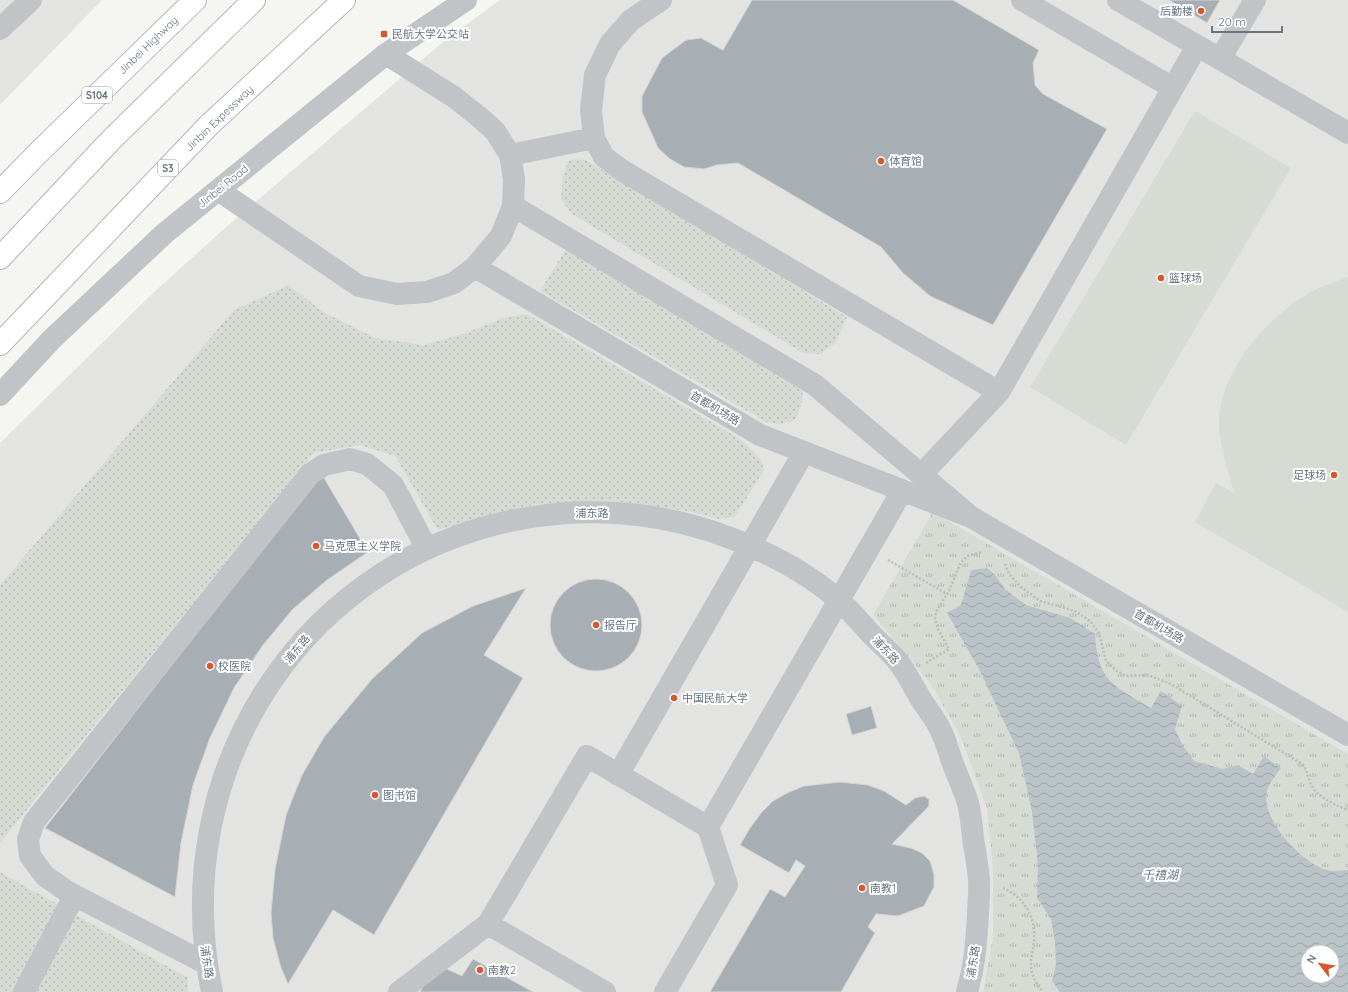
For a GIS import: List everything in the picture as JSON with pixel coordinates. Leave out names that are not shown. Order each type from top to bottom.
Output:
[{"type":"main road","name":"Jinbei Highway","points":[[0,172],[176,0]]},
{"type":"main road","name":"Jinbei Highway","points":[[0,192],[38,152],[195,0]]},
{"type":"main road","points":[[0,258],[111,140],[254,0]]},
{"type":"main road","name":"Jinbin Expessway","points":[[0,344],[210,125],[344,0]]},
{"type":"street","points":[[0,29],[31,0]]},
{"type":"street","name":"Jinbei Road","points":[[0,395],[52,339],[165,233],[386,54],[466,0]]},
{"type":"street","points":[[661,0],[631,20],[610,44],[595,75],[591,110],[594,138],[604,156],[623,171],[999,392]]},
{"type":"street","points":[[1022,0],[1173,88]]},
{"type":"street","points":[[1118,0],[1348,133]]},
{"type":"street","points":[[1220,59],[1255,0]]},
{"type":"street","points":[[921,475],[999,392],[1197,46]]},
{"type":"street","points":[[218,190],[359,286],[397,294],[427,292],[454,283],[475,267],[501,236],[513,206],[514,179],[510,155],[495,131],[478,116],[454,97],[386,54]]},
{"type":"street","points":[[510,155],[594,138]]},
{"type":"street","name":"首都机场路","points":[[513,206],[814,385],[971,517]]},
{"type":"street","name":"首都机场路","points":[[475,267],[760,435],[971,517],[1348,735]]},
{"type":"street","points":[[618,775],[804,452]]},
{"type":"street","points":[[207,964],[74,896],[45,876],[30,856],[28,839],[34,822],[310,474],[324,465],[350,459],[367,464],[393,485],[427,549]]},
{"type":"street","points":[[708,827],[902,491]]},
{"type":"street","name":"浦东路","points":[[212,992],[207,964],[202,912],[204,860],[208,835],[223,778],[240,736],[265,690],[292,653],[333,611],[374,579],[427,549],[468,533],[518,519],[569,513],[595,512],[648,516],[673,521],[723,535],[750,546],[786,564],[839,601],[900,664],[941,731],[968,805],[980,883],[975,962],[967,992]]},
{"type":"street","points":[[398,992],[488,924],[587,756],[708,827],[727,885],[665,992]]},
{"type":"street","points":[[24,992],[74,896]]},
{"type":"street","points":[[488,924],[605,992]]},
{"type":"path","points":[[869,549],[947,594]]},
{"type":"path","points":[[907,676],[949,649],[938,629],[935,619],[940,605],[947,594],[960,564],[968,556],[986,552]]},
{"type":"path","points":[[1002,557],[1010,574],[1021,587],[1040,601],[1075,611],[1090,621],[1099,633],[1106,661],[1117,671],[1126,676],[1148,675],[1171,684],[1302,764],[1307,771],[1310,782],[1318,794],[1333,804],[1348,810]]},
{"type":"path","points":[[980,883],[1000,886],[1012,891],[1034,920],[1031,967],[1037,985],[1043,992]]},
{"type":"shaded area","points":[[0,0],[102,0],[0,105]]},
{"type":"shaded area","name":"中国民航大学","points":[[500,0],[1348,0],[1348,992],[0,992],[0,443],[153,293],[225,228],[444,41]]},
{"type":"green space","name":"篮球场","points":[[1195,111],[1291,168],[1126,445],[1030,387]]},
{"type":"green space","points":[[575,159],[586,160],[847,317],[835,344],[820,354],[803,353],[572,214],[561,199],[563,176],[568,161]]},
{"type":"green space","points":[[566,249],[803,391],[801,407],[795,420],[781,424],[766,422],[540,291]]},
{"type":"green space","points":[[1348,277],[1348,612],[1195,522],[1216,483],[1234,493],[1222,446],[1219,419],[1222,400],[1228,382],[1237,364],[1261,332],[1291,305],[1316,290]]},
{"type":"green space","points":[[289,285],[323,312],[375,338],[424,345],[463,334],[503,318],[527,314],[742,440],[760,458],[764,470],[735,517],[719,519],[692,512],[612,501],[538,504],[438,530],[395,456],[360,445],[314,453],[0,843],[0,585],[234,310]]},
{"type":"green space","name":"千禧湖","points":[[933,512],[1348,754],[1348,992],[983,992],[993,937],[993,868],[987,808],[960,735],[930,683],[873,615]]},
{"type":"green space","points":[[0,872],[188,978],[188,992],[0,992]]},
{"type":"water","name":"千禧湖","points":[[987,568],[996,576],[1005,589],[1026,605],[1070,618],[1095,634],[1100,663],[1104,672],[1117,687],[1151,708],[1161,691],[1182,706],[1175,729],[1183,746],[1194,761],[1222,769],[1238,765],[1253,774],[1264,756],[1281,768],[1271,782],[1267,791],[1267,802],[1270,814],[1276,826],[1295,849],[1317,866],[1329,871],[1348,870],[1348,992],[1060,992],[1052,981],[1056,965],[1055,942],[1051,919],[1037,898],[1038,865],[1032,812],[1019,753],[979,669],[947,613],[961,605],[971,570]]},
{"type":"building","name":"体育馆","points":[[752,0],[953,0],[1039,50],[1033,63],[1035,85],[1043,94],[1107,129],[993,325],[930,296],[903,273],[881,247],[738,163],[717,165],[704,169],[684,167],[670,159],[658,148],[642,112],[642,96],[662,58],[686,40],[701,38],[723,50]]},
{"type":"building","name":"后勤楼","points":[[1169,0],[1220,0],[1207,23]]},
{"type":"building","name":"校医院","points":[[321,473],[368,552],[327,580],[293,609],[263,645],[234,688],[210,738],[193,785],[181,843],[175,897],[45,828]]},
{"type":"building","name":"报告厅","points":[[596,579],[614,583],[628,593],[638,607],[642,625],[638,643],[628,657],[614,667],[596,671],[578,667],[564,657],[554,643],[550,625],[554,607],[564,593],[578,583]]},
{"type":"building","name":"图书馆","points":[[526,588],[484,655],[523,678],[374,935],[333,910],[288,984],[281,968],[273,938],[271,913],[275,869],[286,815],[302,775],[324,737],[372,679],[422,633],[473,606]]},
{"type":"building","points":[[871,706],[877,728],[852,735],[846,714]]},
{"type":"building","name":"南教1","points":[[840,782],[868,785],[884,791],[906,805],[915,798],[924,796],[929,799],[929,806],[892,844],[911,848],[922,853],[930,861],[934,874],[934,887],[924,906],[898,916],[876,914],[868,927],[875,933],[841,992],[710,992],[770,889],[785,897],[805,866],[796,860],[789,873],[740,845],[750,828],[761,813],[773,801],[787,793],[804,786]]},
{"type":"building","name":"南教2","points":[[473,959],[533,992],[420,992],[436,964],[462,976]]},
{"type":"place","name":"后勤楼","points":[[1201,11]]},
{"type":"place","name":"民航大学公交站","points":[[384,34]]},
{"type":"place","name":"体育馆","points":[[881,161]]},
{"type":"place","name":"篮球场","points":[[1161,278]]},
{"type":"place","name":"足球场","points":[[1334,475]]},
{"type":"place","name":"马克思主义学院","points":[[316,546]]},
{"type":"place","name":"报告厅","points":[[596,625]]},
{"type":"place","name":"校医院","points":[[210,666]]},
{"type":"place","name":"中国民航大学","points":[[674,698]]},
{"type":"place","name":"图书馆","points":[[375,795]]},
{"type":"place","name":"南教1","points":[[862,888]]},
{"type":"place","name":"南教2","points":[[480,970]]}]
